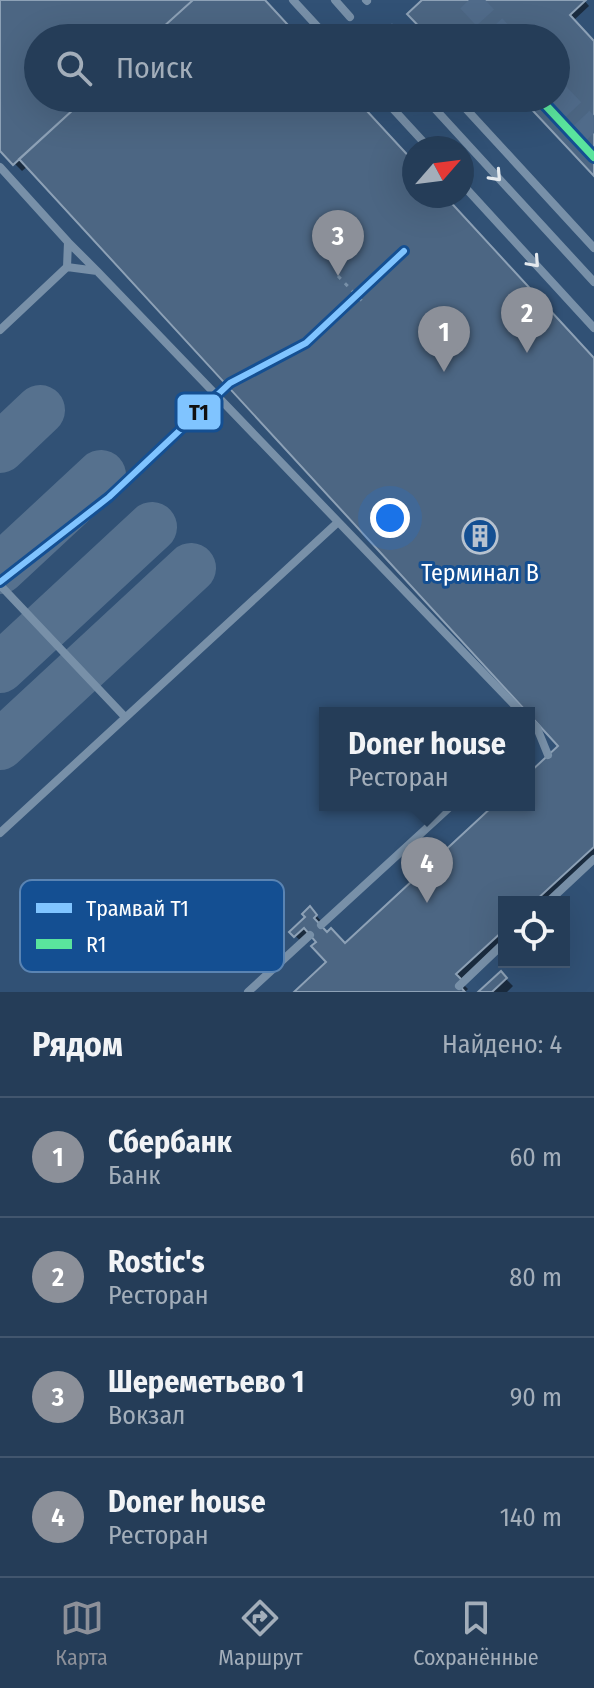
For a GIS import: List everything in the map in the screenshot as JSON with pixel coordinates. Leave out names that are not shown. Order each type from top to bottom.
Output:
[{"type":"lane","points":[[293,0],[315,24]]},
{"type":"lane","points":[[335,0],[350,17]]},
{"type":"lane","points":[[396,112],[418,136]]},
{"type":"lane","points":[[438,112],[594,282]]},
{"type":"lane","points":[[469,112],[594,248]]},
{"type":"lane","points":[[0,167],[68,242],[516,707]]},
{"type":"lane","points":[[474,197],[594,328]]},
{"type":"lane","points":[[0,330],[67,267],[68,242]]},
{"type":"lane","points":[[67,267],[97,271]]},
{"type":"lane","points":[[0,833],[337,523]]},
{"type":"lane","points":[[0,585],[125,717]]},
{"type":"lane","points":[[537,728],[548,755]]},
{"type":"lane","points":[[321,925],[445,811]]},
{"type":"lane","points":[[554,896],[594,859]]},
{"type":"lane","points":[[284,959],[310,935]]},
{"type":"lane","points":[[459,986],[498,949]]},
{"type":"lane","points":[[248,992],[270,972]]},
{"type":"path","points":[[338,276],[363,302]]},
{"type":"building","points":[[0,0],[193,0],[166,24],[24,24],[24,112],[71,112],[13,165],[0,151]]},
{"type":"building","points":[[193,0],[265,0],[287,24],[166,24]]},
{"type":"building","points":[[422,0],[586,0],[570,15],[594,41],[594,176],[534,112],[570,112],[570,24],[417,24],[407,14]]},
{"type":"building","name":"Терминал B","points":[[71,112],[368,112],[402,149],[402,208],[456,208],[594,358],[594,847],[541,896],[498,896],[498,936],[456,974],[462,980],[458,984],[465,992],[294,992],[326,962],[311,946],[316,942],[304,928],[294,937],[289,932],[305,917],[302,914],[310,906],[317,915],[314,918],[327,932],[331,928],[345,943],[488,811],[535,811],[535,767],[558,746],[535,721],[535,707],[522,707],[19,159]]},
{"type":"building","points":[[501,971],[507,978],[492,992],[478,992]]},
{"type":"taxiway","points":[[0,448],[40,410]]},
{"type":"taxiway","points":[[0,569],[101,475]]},
{"type":"taxiway","points":[[0,668],[152,527]]},
{"type":"taxiway","points":[[0,745],[191,568]]},
{"type":"tunnel","points":[[469,0],[491,24]]},
{"type":"tunnel","points":[[570,108],[594,133]]},
{"type":"tram line","name":"T1","points":[[0,582],[109,497],[230,383],[306,343],[404,251]]},
{"type":"transit line","name":"R1","points":[[552,112],[594,157]]},
{"type":"place","name":"Шереметьево 1","points":[[338,276]]},
{"type":"place","name":"Rostic's","points":[[527,353]]},
{"type":"place","name":"Сбербанк","points":[[444,372]]},
{"type":"place","name":"Терминал B","points":[[480,536]]},
{"type":"place","name":"Doner house","points":[[427,903]]}]
